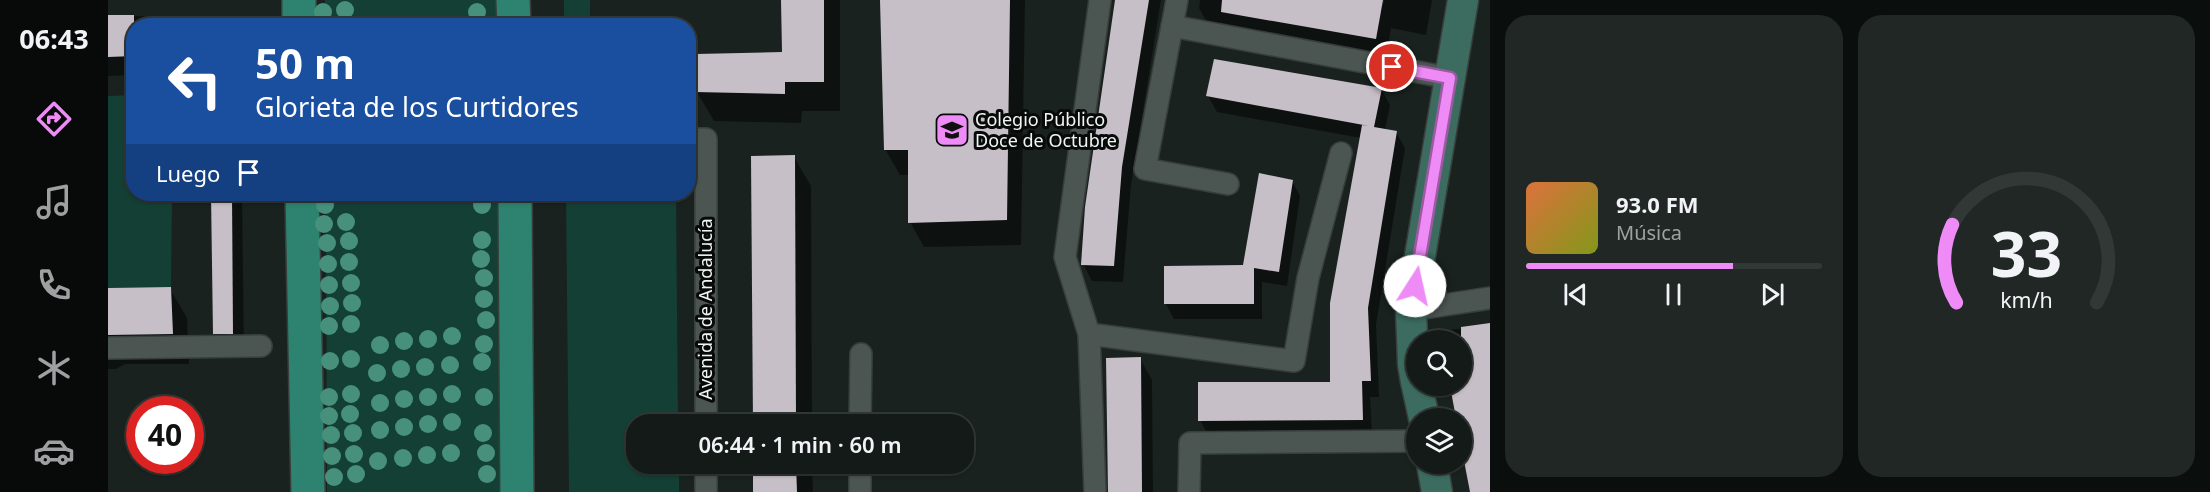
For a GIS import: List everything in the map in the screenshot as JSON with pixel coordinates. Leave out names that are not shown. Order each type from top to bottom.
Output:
[{"type":"main road","points":[[299,0],[299,18]]},
{"type":"main road","points":[[513,0],[514,18]]},
{"type":"main road","points":[[302,201],[308,492]]},
{"type":"main road","points":[[515,201],[517,492]]},
{"type":"street","points":[[1095,492],[1089,334],[1065,258],[1100,0]]},
{"type":"street","points":[[1177,0],[1145,169],[1228,184]]},
{"type":"street","points":[[1412,330],[1411,310],[1463,0]]},
{"type":"street","points":[[1172,26],[1450,78]]},
{"type":"street","name":"Avenida de Andalucía","points":[[696,139],[706,139],[706,414]]},
{"type":"street","points":[[1089,334],[1294,361],[1308,278],[1341,153]]},
{"type":"street","points":[[1411,310],[1490,298]]},
{"type":"street","points":[[108,348],[261,346]]},
{"type":"street","points":[[860,414],[861,354]]},
{"type":"street","points":[[1189,492],[1190,443],[1406,441]]},
{"type":"street","points":[[706,474],[706,492]]},
{"type":"street","points":[[860,474],[860,492]]},
{"type":"street","points":[[1434,474],[1437,492]]},
{"type":"green space","points":[[325,0],[502,0],[502,18],[325,18]]},
{"type":"green space","points":[[564,0],[590,0],[590,18],[564,18]]},
{"type":"green space","points":[[126,95],[126,201],[172,201],[171,287],[108,288],[108,96]]},
{"type":"green space","points":[[326,201],[504,201],[506,492],[327,492]]},
{"type":"green space","points":[[566,201],[676,201],[678,414],[626,414],[626,474],[679,474],[679,492],[569,492]]},
{"type":"building","points":[[781,0],[824,0],[824,82],[785,82],[785,94],[696,92],[696,54],[782,52]]},
{"type":"building","points":[[880,0],[1010,0],[1007,220],[908,223],[908,150],[884,150]]},
{"type":"building","points":[[1115,0],[1149,0],[1122,167],[1114,266],[1081,265],[1085,207]]},
{"type":"building","points":[[1222,0],[1383,0],[1376,39],[1221,12]]},
{"type":"building","points":[[108,15],[134,15],[134,18],[126,18],[126,56],[108,57]]},
{"type":"building","points":[[1214,59],[1382,88],[1374,127],[1397,131],[1368,308],[1371,381],[1362,381],[1363,420],[1198,421],[1198,382],[1330,382],[1330,303],[1362,125],[1369,126],[1206,96]]},
{"type":"building","points":[[795,155],[796,414],[753,414],[751,156]]},
{"type":"building","points":[[1259,173],[1293,180],[1279,272],[1254,268],[1254,304],[1164,304],[1164,266],[1243,265]]},
{"type":"building","points":[[211,201],[232,201],[233,334],[213,334]]},
{"type":"building","points":[[171,287],[173,334],[108,335],[108,288]]},
{"type":"building","points":[[1490,323],[1490,492],[1470,492],[1467,474],[1472,474],[1472,408],[1454,408],[1452,396],[1472,396],[1472,330],[1461,330],[1461,327]]},
{"type":"building","points":[[1141,357],[1142,492],[1108,492],[1106,358]]},
{"type":"building","points":[[753,474],[796,474],[797,492],[753,492]]},
{"type":"place","name":"Colegio Público Doce de Octubre","points":[[952,130]]},
{"type":"route","points":[[1392,67],[1450,78],[1415,286]]}]
